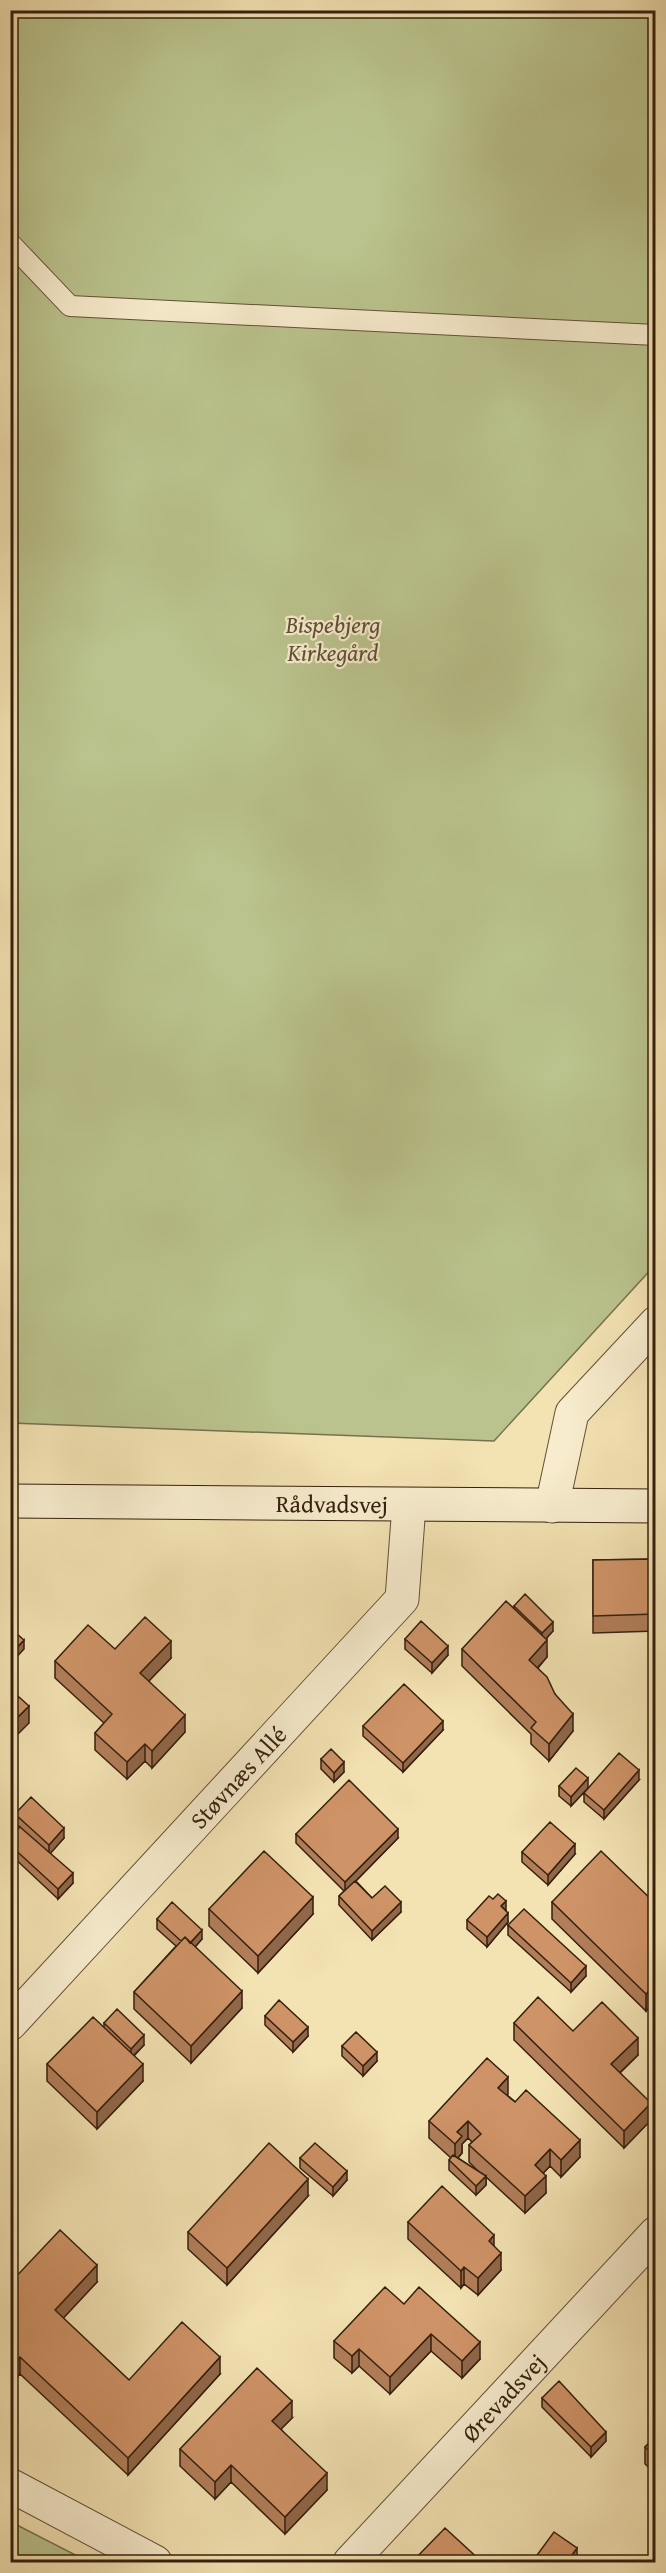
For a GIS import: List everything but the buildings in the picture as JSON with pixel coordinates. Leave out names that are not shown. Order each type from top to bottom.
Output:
[{"type":"street","points":[[552,1506],[572,1413],[656,1323]]},
{"type":"street","name":"Rådvadsvej","points":[[10,1501],[656,1506]]},
{"type":"street","name":"Støvnæs Allé","points":[[10,2024],[402,1599],[409,1505]]},
{"type":"street","name":"Ørevadsvej","points":[[350,2562],[656,2233]]},
{"type":"street","points":[[10,2485],[155,2562]]},
{"type":"lane","points":[[10,243],[70,306],[656,335]]},
{"type":"green space","name":"Bispebjerg Kirkegård","points":[[11,11],[655,11],[655,1265],[494,1441],[11,1423]]},
{"type":"green space","points":[[11,2522],[89,2562],[11,2562]]}]
